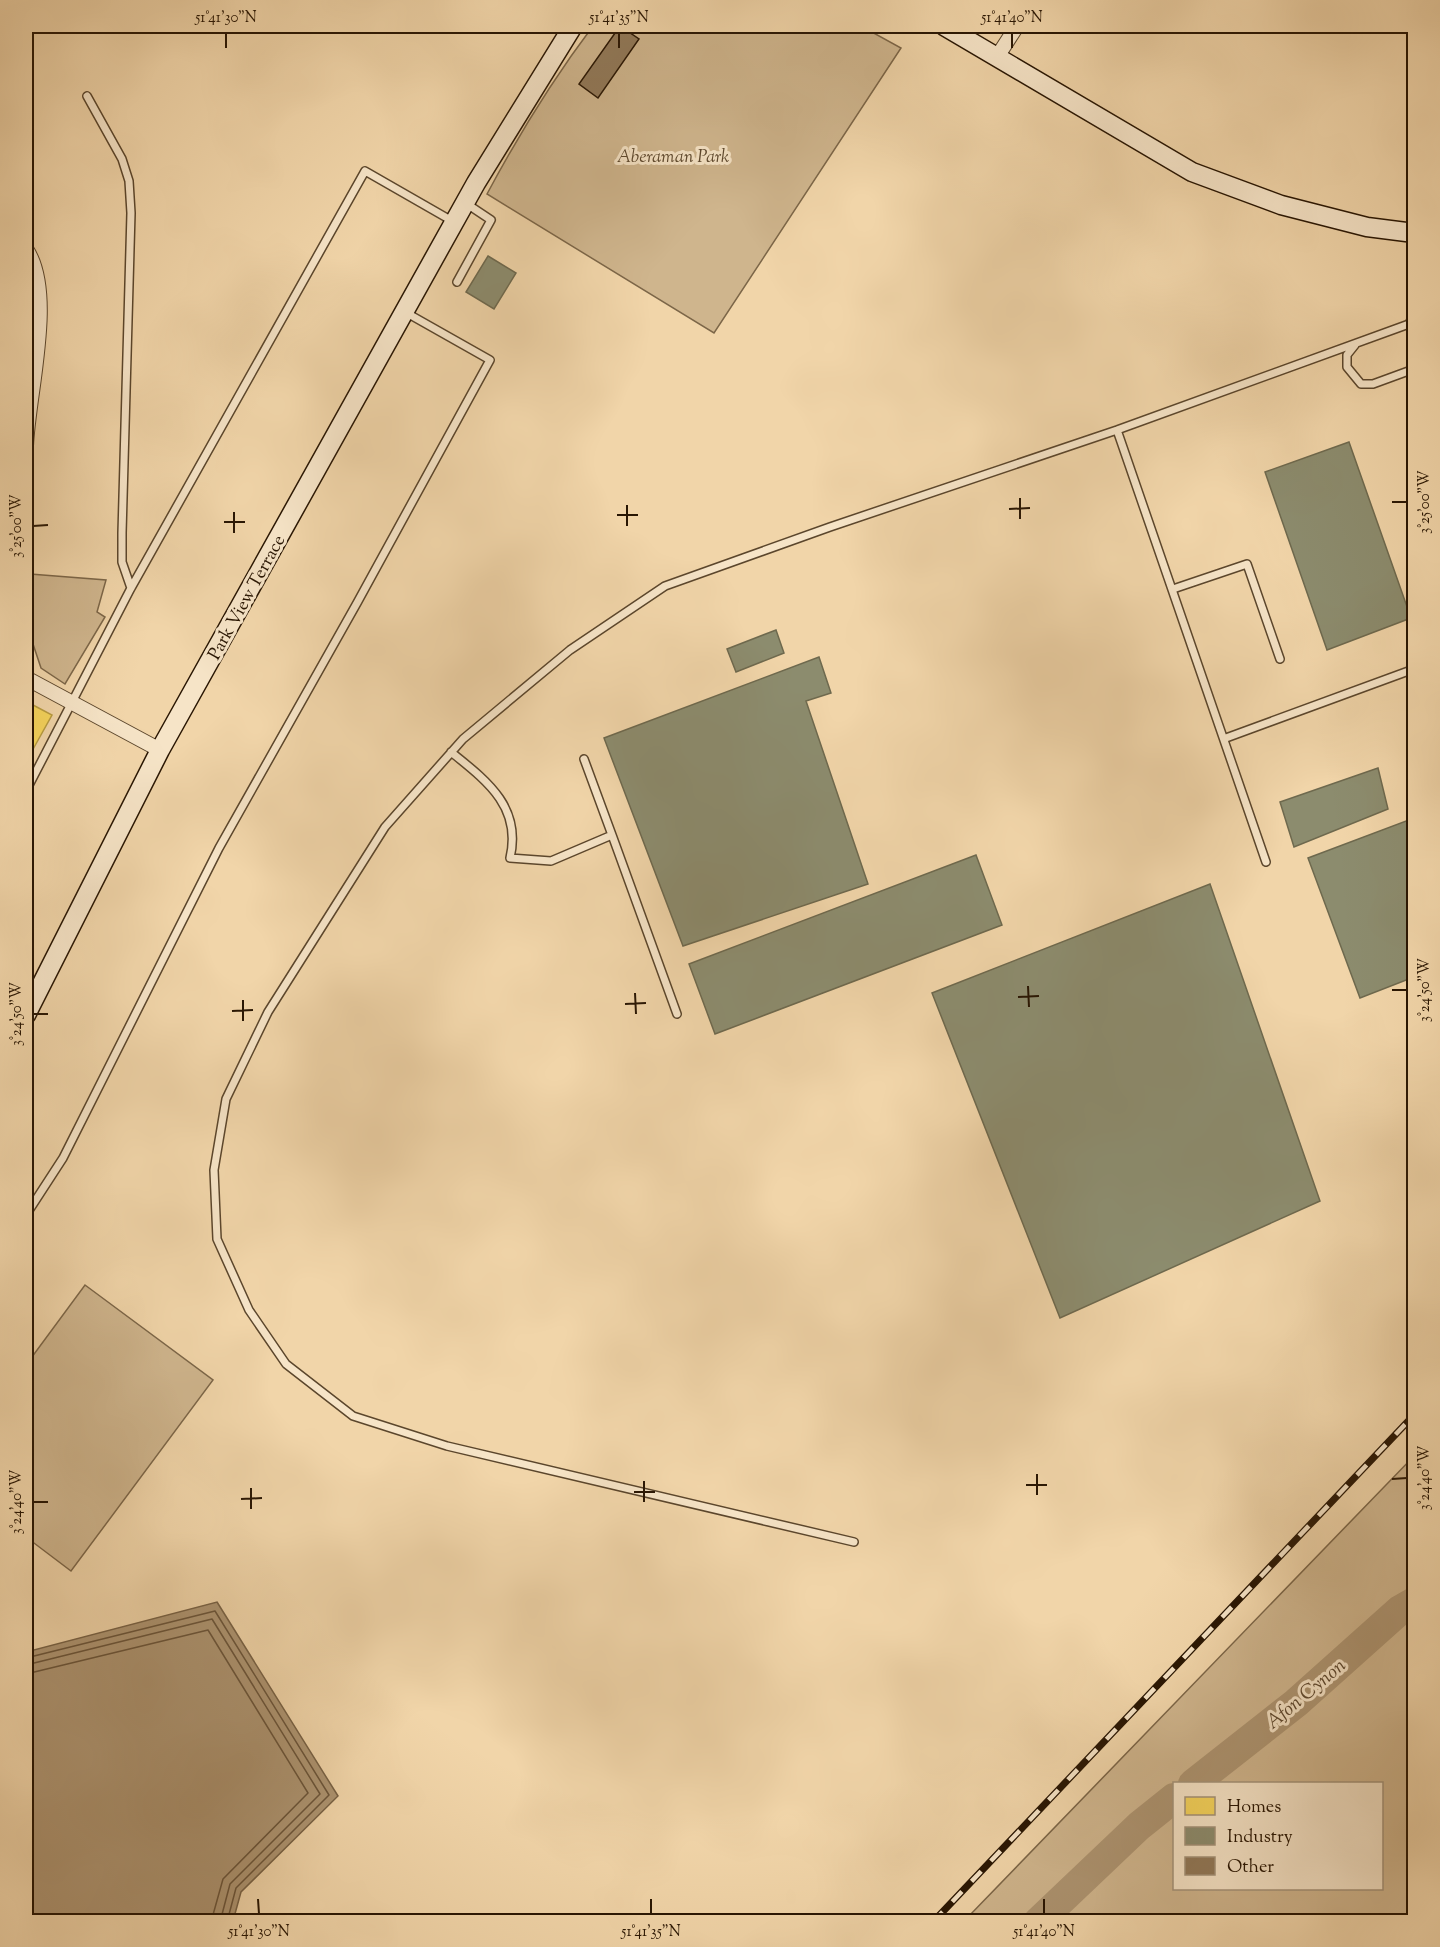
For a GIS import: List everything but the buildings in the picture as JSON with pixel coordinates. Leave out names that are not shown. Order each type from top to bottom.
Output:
[{"type":"main road","name":"Park View Terrace","points":[[27,1009],[160,750],[465,202],[573,26]]},
{"type":"main road","points":[[944,26],[1192,172],[1281,205],[1367,227],[1414,233]]},
{"type":"street","points":[[997,57],[1017,26]]},
{"type":"street","points":[[26,249],[38,279],[40,313],[26,425],[26,446]]},
{"type":"street","points":[[26,676],[160,750]]},
{"type":"lane","points":[[87,96],[122,159],[129,180],[131,213],[122,562],[131,588]]},
{"type":"lane","points":[[26,791],[131,588],[364,171],[454,222]]},
{"type":"lane","points":[[457,282],[491,220],[465,202]]},
{"type":"lane","points":[[26,1215],[63,1158],[219,848],[490,360],[404,312]]},
{"type":"lane","points":[[854,1542],[447,1446],[353,1416],[285,1364],[249,1310],[217,1239],[214,1170],[226,1099],[268,1012],[385,826],[463,738],[570,650],[665,586],[830,527],[1117,430],[1357,343],[1409,324],[1414,313]]},
{"type":"lane","points":[[1357,343],[1347,355],[1347,367],[1361,384],[1373,384],[1414,369]]},
{"type":"lane","points":[[1117,430],[1226,738],[1266,862]]},
{"type":"lane","points":[[1173,589],[1247,564],[1280,659]]},
{"type":"lane","points":[[1226,738],[1414,669]]},
{"type":"lane","points":[[451,752],[486,780],[507,808],[513,846],[510,858],[551,861],[612,835]]},
{"type":"lane","points":[[584,759],[677,1014]]},
{"type":"green space","name":"Aberaman Park","points":[[593,26],[861,26],[901,48],[714,333],[487,194],[537,108]]},
{"type":"green space","points":[[30,574],[106,580],[97,612],[105,617],[65,684],[41,668],[33,644]]},
{"type":"green space","points":[[85,1285],[213,1380],[71,1571],[26,1537],[26,1365]]},
{"type":"green space","points":[[1414,1456],[1414,1921],[964,1921]]},
{"type":"water","points":[[217,1602],[338,1796],[241,1892],[233,1921],[26,1921],[26,1652]]},
{"type":"waterway","name":"Afon Cynon","points":[[1196,1782],[1296,1703],[1400,1610],[1414,1602]]},
{"type":"waterway","name":"Afon Cynon","points":[[1038,1922],[1139,1826],[1173,1799]]},
{"type":"railway","points":[[933,1922],[1414,1415]]}]
